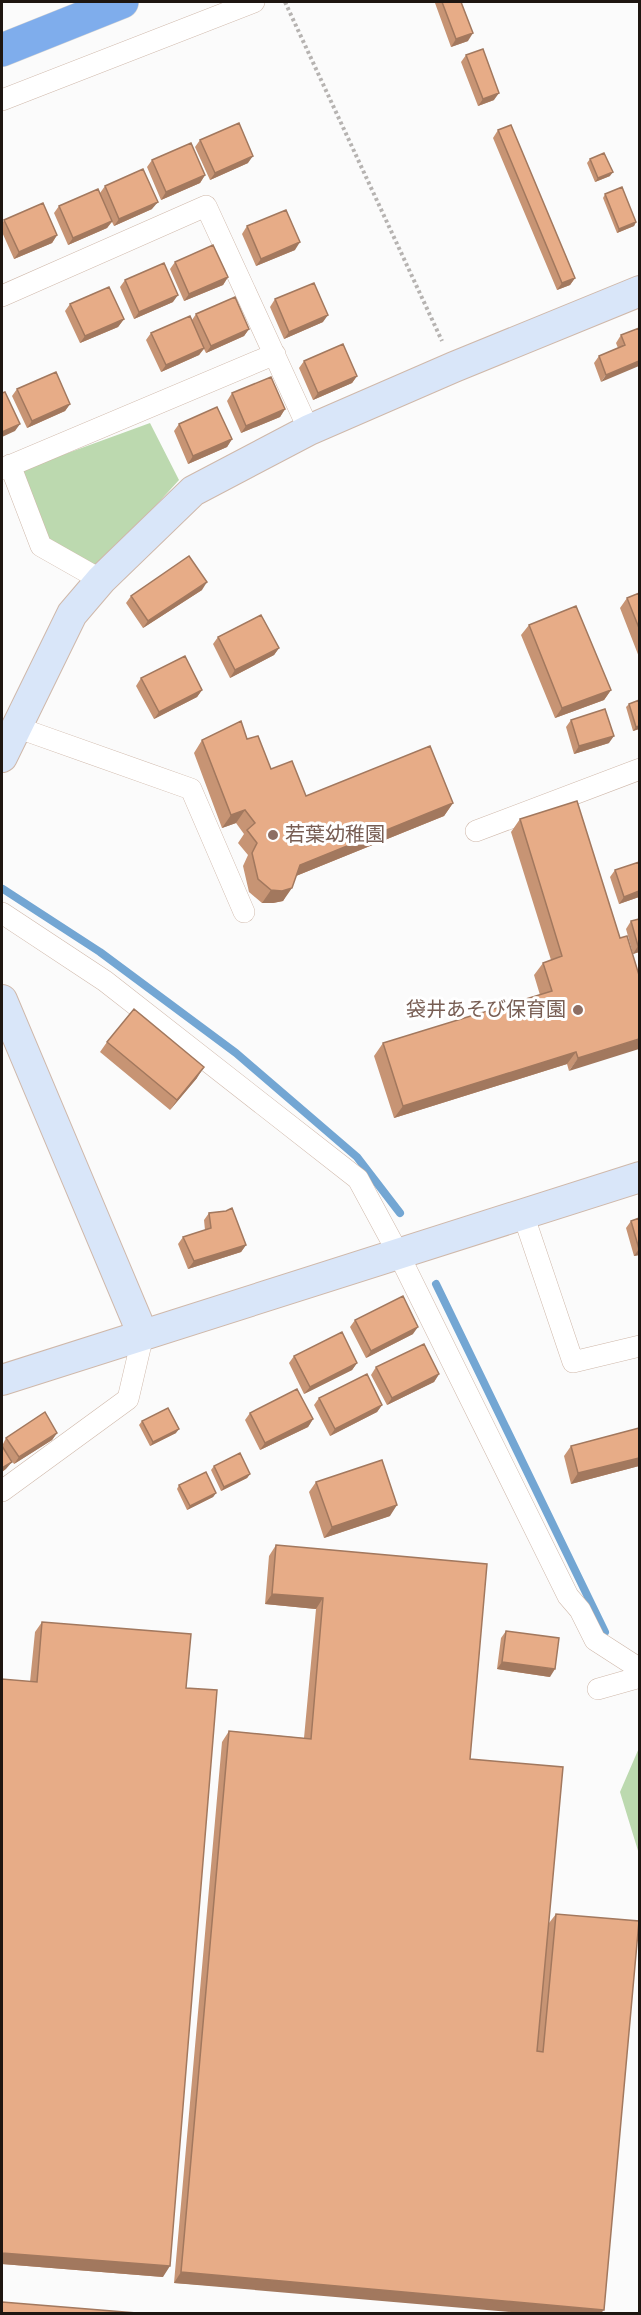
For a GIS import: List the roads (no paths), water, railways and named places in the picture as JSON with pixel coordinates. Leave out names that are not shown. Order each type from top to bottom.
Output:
[{"type":"highway","points":[[2,50],[122,2]]},
{"type":"street","points":[[2,100],[254,2]]},
{"type":"street","points":[[2,296],[206,206],[309,430]]},
{"type":"street","points":[[2,757],[72,614],[101,580],[193,491],[309,430],[639,291]]},
{"type":"street","points":[[101,580],[41,546],[6,467],[275,354]]},
{"type":"street","points":[[16,728],[191,789],[244,912]]},
{"type":"street","points":[[476,831],[639,769]]},
{"type":"street","points":[[2,913],[105,981],[358,1179],[398,1253],[568,1596],[580,1610],[595,1640],[639,1669]]},
{"type":"street","points":[[2,1000],[143,1335],[128,1399],[2,1491]]},
{"type":"street","points":[[2,1380],[639,1177]]},
{"type":"street","points":[[523,1214],[573,1362],[639,1346]]},
{"type":"street","points":[[598,1689],[639,1677]]},
{"type":"waterway","points":[[3,889],[100,952],[236,1053],[357,1157],[400,1213]]},
{"type":"waterway","points":[[436,1284],[605,1632]]},
{"type":"place","name":"若葉幼稚園","points":[[273,835]]},
{"type":"place","name":"袋井あそび保育園","points":[[578,1010]]}]
